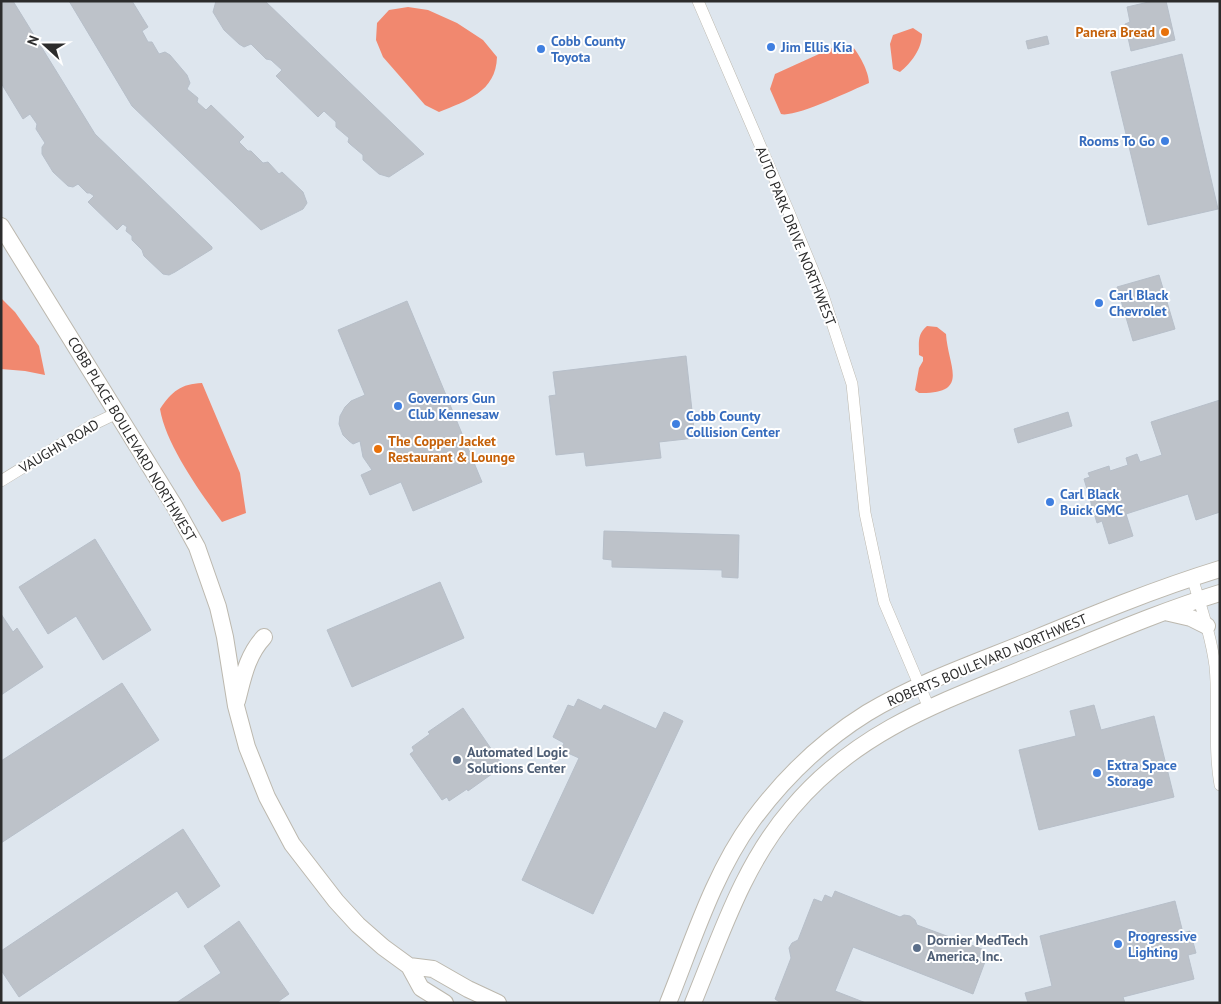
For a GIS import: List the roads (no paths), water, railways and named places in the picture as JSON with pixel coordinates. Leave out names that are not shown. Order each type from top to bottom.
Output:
[{"type":"street","name":"AUTO PARK DRIVE NORTHWEST","points":[[698,1],[825,301],[852,384],[865,513],[884,602],[929,708]]},
{"type":"street","name":"COBB PLACE BOULEVARD NORTHWEST","points":[[1,226],[179,513],[197,547],[218,607],[225,637],[236,706],[251,757],[267,797],[292,844],[336,901],[358,925],[409,966],[421,988],[445,1003]]},
{"type":"street","name":"VAUGHN ROAD","points":[[1,481],[92,425],[117,413]]},
{"type":"street","name":"ROBERTS BOULEVARD NORTHWEST","points":[[668,1003],[700,922],[724,870],[751,823],[765,804],[794,772],[834,736],[867,713],[920,686],[1121,603],[1192,577],[1220,569]]},
{"type":"street","points":[[1192,577],[1207,626],[1215,668],[1215,744],[1220,785]]},
{"type":"street","name":"ROBERTS BOULEVARD NORTHWEST","points":[[694,1003],[733,903],[745,878],[766,843],[791,808],[826,773],[863,744],[887,728],[929,708],[1165,612],[1220,593]]},
{"type":"street","points":[[1165,612],[1191,618],[1207,626]]},
{"type":"street","points":[[236,706],[248,659],[252,650],[264,637]]},
{"type":"street","name":"COBB PLACE BOULEVARD NORTHWEST","points":[[409,966],[433,969],[498,1003]]},
{"type":"place","name":"Panera Bread","points":[[1165,32]]},
{"type":"place","name":"Jim Ellis Kia","points":[[771,47]]},
{"type":"place","name":"Cobb County Toyota","points":[[541,49]]},
{"type":"place","name":"Rooms To Go","points":[[1165,141]]},
{"type":"place","name":"Carl Black Chevrolet","points":[[1099,303]]},
{"type":"place","name":"Governors Gun Club Kennesaw","points":[[398,406]]},
{"type":"place","name":"Cobb County Collision Center","points":[[676,424]]},
{"type":"place","name":"The Copper Jacket Restaurant & Lounge","points":[[378,449]]},
{"type":"place","name":"Carl Black Buick GMC","points":[[1050,502]]},
{"type":"place","name":"Automated Logic Solutions Center","points":[[457,760]]},
{"type":"place","name":"Extra Space Storage","points":[[1097,773]]},
{"type":"place","name":"Progressive Lighting","points":[[1118,944]]},
{"type":"place","name":"Dornier MedTech America, Inc.","points":[[917,948]]}]
